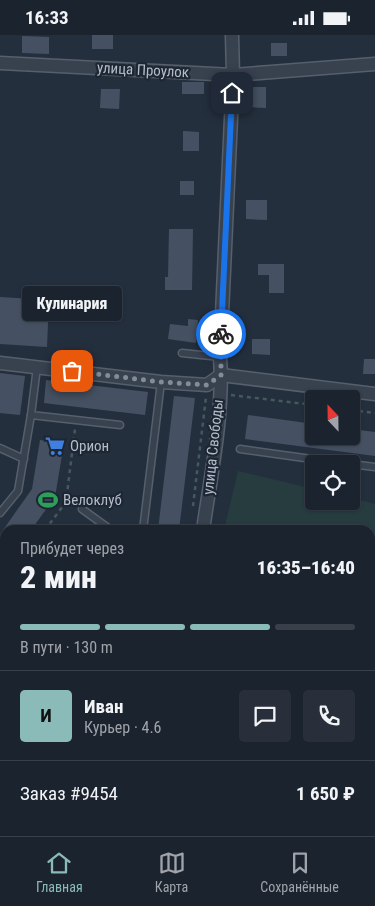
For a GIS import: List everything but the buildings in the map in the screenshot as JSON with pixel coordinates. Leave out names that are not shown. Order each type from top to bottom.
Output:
[{"type":"street","name":"улица Свободы","points":[[204,525],[215,443],[221,375],[220,357],[233,75],[232,35]]},
{"type":"street","name":"улица Проулок","points":[[0,63],[233,75],[375,64]]},
{"type":"street","points":[[0,363],[161,382],[207,385],[221,375],[375,394]]},
{"type":"lane","points":[[182,353],[220,357]]},
{"type":"lane","points":[[0,513],[18,491],[37,367]]},
{"type":"lane","points":[[144,525],[161,382]]},
{"type":"lane","points":[[31,415],[120,425]]},
{"type":"lane","points":[[0,448],[24,459]]},
{"type":"lane","points":[[240,449],[305,458]]},
{"type":"lane","points":[[360,465],[375,467]]},
{"type":"lane","points":[[82,509],[103,525]]},
{"type":"path","points":[[192,511],[207,385]]},
{"type":"path","points":[[237,395],[305,404]]},
{"type":"path","points":[[360,411],[375,413]]},
{"type":"path","points":[[49,525],[66,502],[76,420]]},
{"type":"green space","points":[[238,471],[305,487],[305,510],[360,510],[360,500],[375,504],[375,525],[225,525]]},
{"type":"way so far","points":[[72,371],[161,382],[207,385],[221,375],[221,334]]},
{"type":"place","name":"Кулинария","points":[[72,371]]},
{"type":"place","name":"Орион","points":[[55,446]]},
{"type":"place","name":"Велоклуб","points":[[48,500]]},
{"type":"route","points":[[221,334],[232,93]]}]
